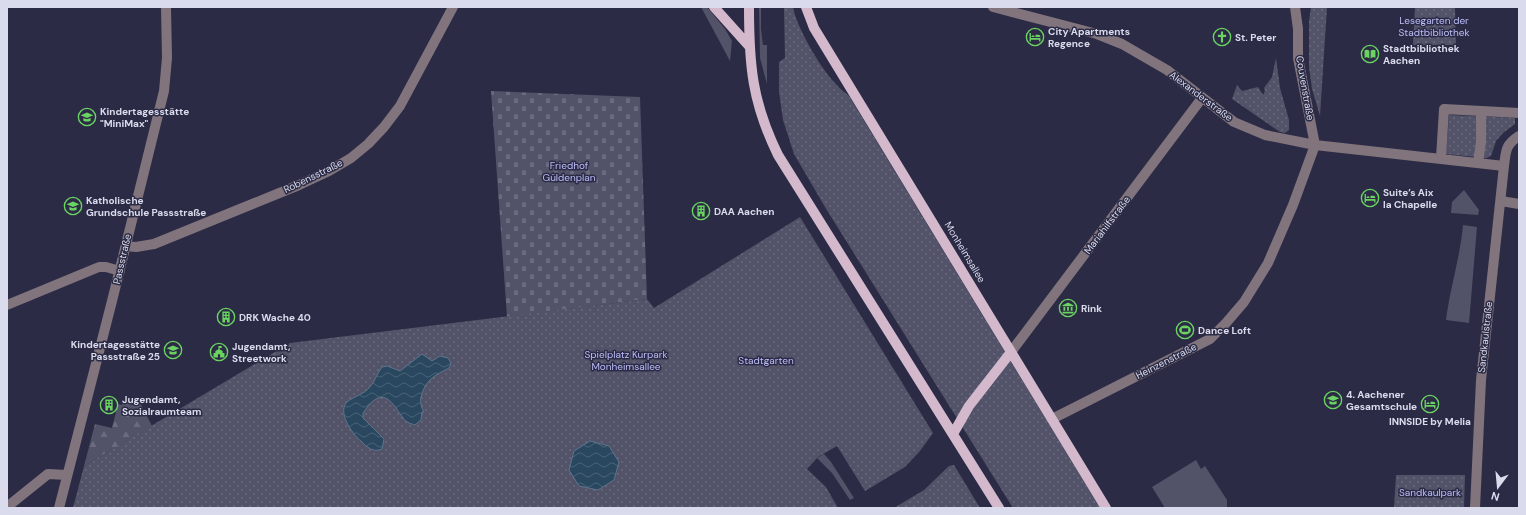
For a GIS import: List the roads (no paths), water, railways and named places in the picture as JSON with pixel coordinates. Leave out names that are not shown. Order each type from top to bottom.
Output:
[{"type":"main road","points":[[714,7],[749,46]]},
{"type":"main road","points":[[749,7],[749,46],[752,81],[756,100],[764,123],[778,155],[999,508]]},
{"type":"main road","name":"Monheimsallee","points":[[806,7],[806,12],[814,28],[1106,508]]},
{"type":"main road","points":[[953,434],[969,406],[1011,352]]},
{"type":"street","name":"Passstraße","points":[[59,508],[164,92],[167,58],[166,7]]},
{"type":"street","name":"Robensstraße","points":[[126,246],[136,247],[154,244],[299,184],[351,158],[368,144],[384,127],[400,106],[453,7]]},
{"type":"street","name":"Alexanderstraße","points":[[993,7],[1098,34],[1122,44],[1166,70],[1234,122],[1265,135],[1315,145],[1504,166]]},
{"type":"street","name":"Couvenstraße","points":[[1295,7],[1298,29],[1298,58],[1315,145]]},
{"type":"street","name":"Mariahilfstraße","points":[[1011,352],[1202,98]]},
{"type":"street","points":[[1441,158],[1444,109],[1519,113]]},
{"type":"street","points":[[1478,163],[1481,142],[1481,111]]},
{"type":"street","points":[[1504,166],[1507,147],[1519,136]]},
{"type":"street","name":"Heinzenstraße","points":[[1052,420],[1210,339],[1226,323],[1244,302],[1268,263],[1293,205],[1315,145]]},
{"type":"street","name":"Sandkaulstraße","points":[[1475,508],[1480,380],[1504,166]]},
{"type":"street","points":[[1501,200],[1519,204]]},
{"type":"street","points":[[7,305],[99,267],[106,267],[120,271]]},
{"type":"street","points":[[7,507],[48,474],[67,475]]},
{"type":"water","points":[[422,354],[432,361],[440,356],[448,358],[451,363],[449,368],[431,379],[425,386],[421,399],[421,407],[424,412],[422,412],[421,420],[415,425],[409,423],[403,418],[390,401],[381,397],[374,400],[363,413],[363,418],[384,439],[382,449],[370,449],[357,438],[350,428],[344,416],[345,405],[348,401],[365,392],[369,388],[382,367],[387,366],[400,371]]},
{"type":"water","points":[[590,441],[609,446],[619,462],[614,480],[598,490],[579,486],[569,470],[574,451]]},
{"type":"place","name":"City Apartments Regence","points":[[1035,37]]},
{"type":"place","name":"St. Peter","points":[[1222,37]]},
{"type":"place","name":"Stadtbibliothek Aachen","points":[[1370,54]]},
{"type":"place","name":"Kindertagesstätte \"MiniMax\"","points":[[87,117]]},
{"type":"place","name":"Suite’s Aix la Chapelle","points":[[1370,198]]},
{"type":"place","name":"Katholische Grundschule Passstraße","points":[[73,206]]},
{"type":"place","name":"DAA Aachen","points":[[701,211]]},
{"type":"place","name":"Rink","points":[[1068,308]]},
{"type":"place","name":"DRK Wache 40","points":[[226,317]]},
{"type":"place","name":"Dance Loft","points":[[1185,330]]},
{"type":"place","name":"Kindertagesstätte Passstraße 25","points":[[173,350]]},
{"type":"place","name":"Jugendamt, Streetwork","points":[[219,352]]},
{"type":"place","name":"4. Aachener Gesamtschule","points":[[1333,400]]},
{"type":"place","name":"INNSIDE by Melia","points":[[1430,404]]},
{"type":"place","name":"Jugendamt, Sozialraumteam","points":[[109,405]]},
{"type":"park label","name":"Lesegarten der Stadtbibliothek","points":[[1434,26]]},
{"type":"park label","name":"Friedhof Güldenplan","points":[[569,170]]},
{"type":"park label","name":"Spielplatz Kurpark Monheimsallee","points":[[626,360]]},
{"type":"park label","name":"Stadtgarten","points":[[766,360]]},
{"type":"park label","name":"Sandkaulpark","points":[[1430,492]]}]
